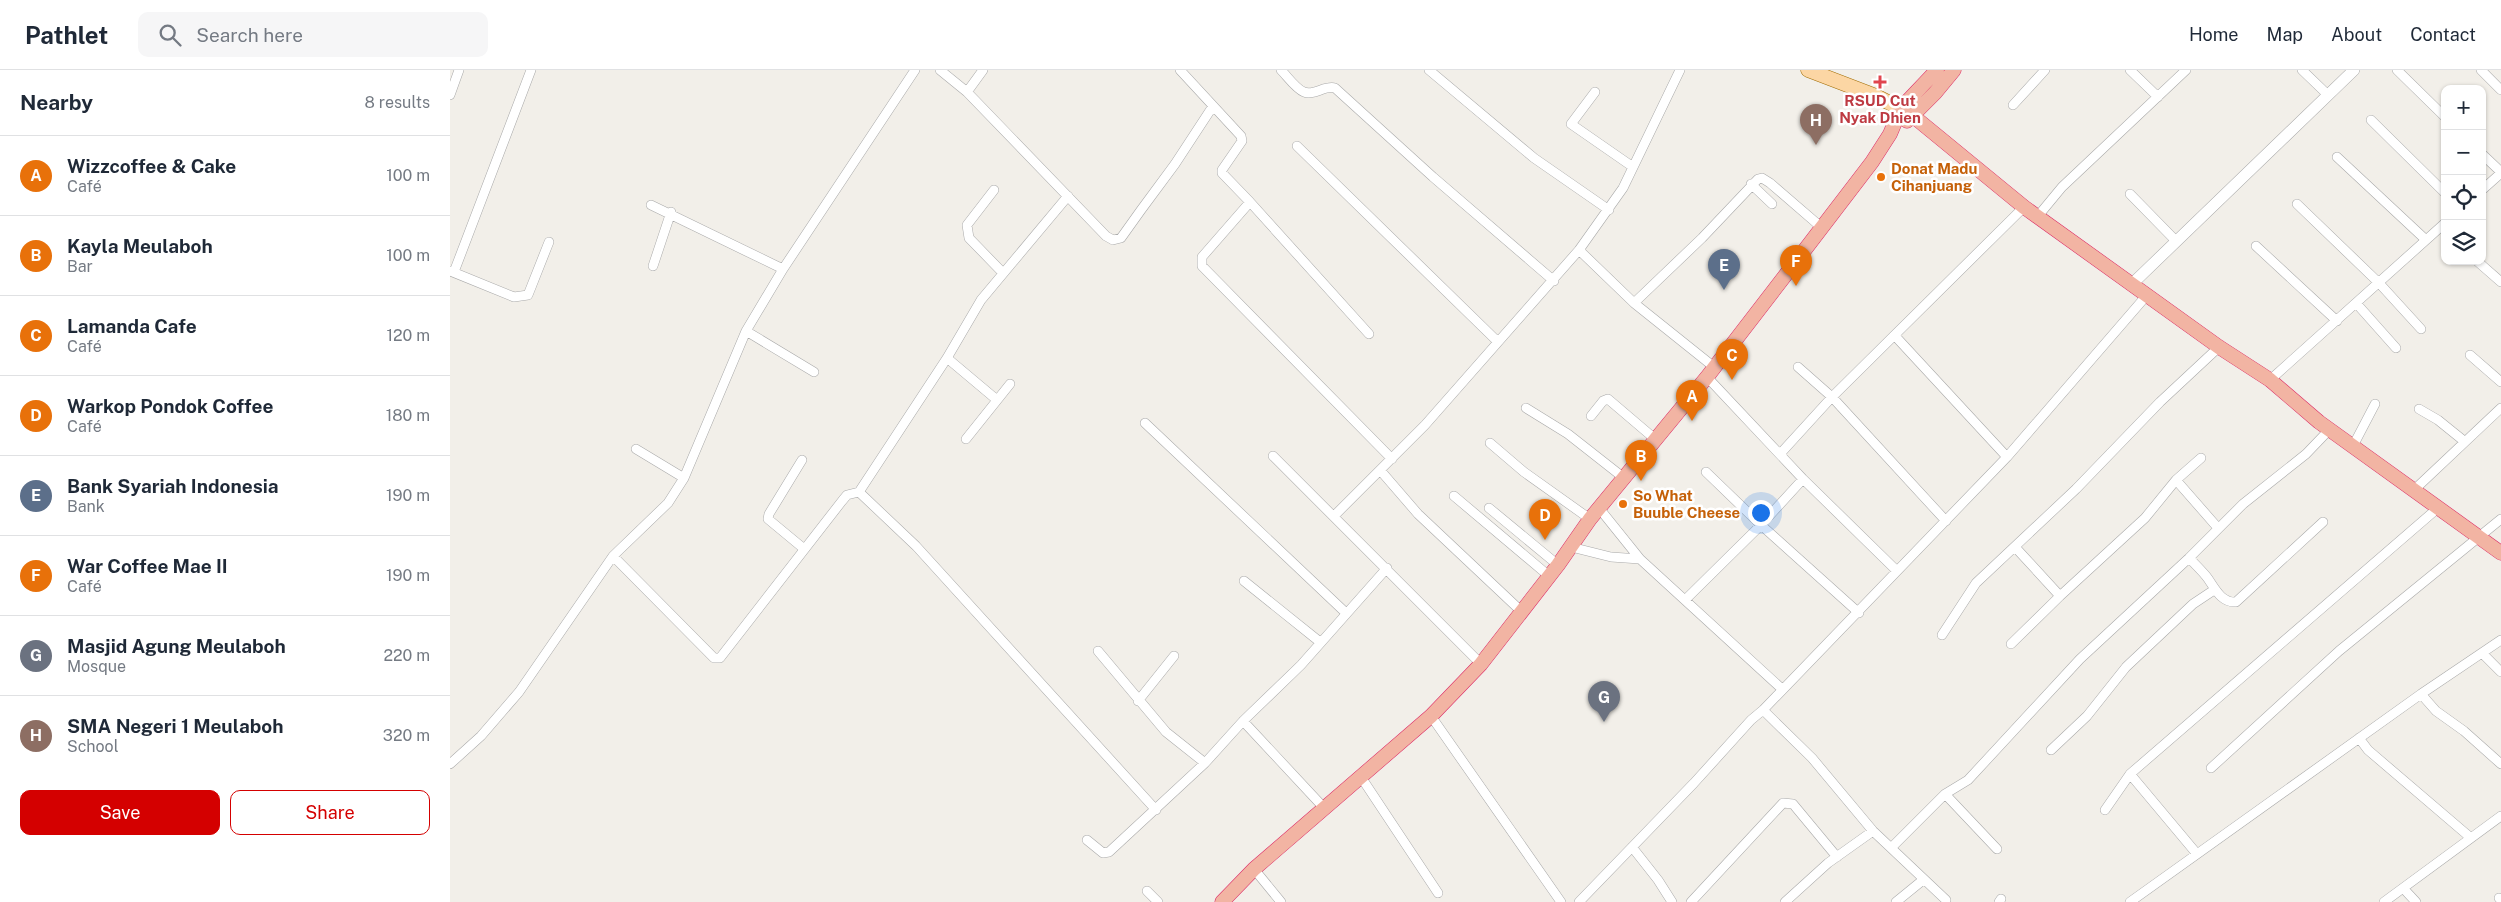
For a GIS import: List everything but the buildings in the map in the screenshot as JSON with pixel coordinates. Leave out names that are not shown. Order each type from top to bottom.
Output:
[{"type":"highway","points":[[1222,902],[1254,869],[1431,716],[1481,664],[1595,514],[1710,372],[1872,162],[1937,70]]},
{"type":"highway","points":[[1907,112],[1954,70]]},
{"type":"highway","points":[[1907,112],[2024,207],[2219,347],[2270,380],[2330,430],[2501,553]]},
{"type":"main road","points":[[1808,70],[1907,112]]},
{"type":"street","points":[[450,95],[459,70]]},
{"type":"street","points":[[531,70],[452,272],[514,297],[522,298],[528,295],[549,242]]},
{"type":"street","points":[[450,764],[481,736],[519,692],[613,556],[668,503],[684,478],[746,331],[783,269],[915,70]]},
{"type":"street","points":[[940,70],[967,92],[1106,236],[1114,240],[1121,238],[1176,164],[1213,106]]},
{"type":"street","points":[[967,92],[983,70]]},
{"type":"street","points":[[1180,70],[1236,130],[1242,141],[1222,170],[1222,173],[1369,334]]},
{"type":"street","points":[[1281,70],[1304,92],[1310,93],[1329,86],[1335,88],[1433,177],[1554,281]]},
{"type":"street","points":[[1429,70],[1534,158],[1609,210]]},
{"type":"street","points":[[1334,516],[1425,425],[1497,341],[1554,281],[1579,250],[1623,188],[1680,70]]},
{"type":"street","points":[[2014,105],[2045,70]]},
{"type":"street","points":[[2130,70],[2158,98]]},
{"type":"street","points":[[2038,216],[2062,187],[2186,70]]},
{"type":"street","points":[[2302,70],[2328,95]]},
{"type":"street","points":[[2132,285],[2354,70]]},
{"type":"street","points":[[2397,70],[2441,113]]},
{"type":"street","points":[[2481,70],[2501,90]]},
{"type":"street","points":[[1596,92],[1571,124],[1633,167]]},
{"type":"street","points":[[2371,120],[2441,189]]},
{"type":"street","points":[[1297,146],[1497,341]]},
{"type":"street","points":[[2337,156],[2426,240]]},
{"type":"street","points":[[2486,158],[2501,172],[2486,186]]},
{"type":"street","points":[[1634,303],[1702,238],[1752,184],[1762,178],[1822,227]]},
{"type":"street","points":[[1752,184],[1772,204]]},
{"type":"street","points":[[994,190],[967,225],[967,232],[970,238],[1003,273]]},
{"type":"street","points":[[2130,194],[2176,241]]},
{"type":"street","points":[[613,556],[717,659],[725,654],[803,548],[847,495],[859,492],[947,358],[981,300],[1068,196]]},
{"type":"street","points":[[1250,202],[1202,257],[1202,266],[1392,459]]},
{"type":"street","points":[[652,204],[783,269]]},
{"type":"street","points":[[2297,204],[2379,283],[2421,329]]},
{"type":"street","points":[[1780,454],[1832,397],[1896,337],[2024,207]]},
{"type":"street","points":[[652,266],[671,212]]},
{"type":"street","points":[[2270,380],[2441,227]]},
{"type":"street","points":[[2256,246],[2337,321]]},
{"type":"street","points":[[1579,250],[1710,372],[1803,479],[1896,571]]},
{"type":"street","points":[[2482,265],[2501,282]]},
{"type":"street","points":[[1579,902],[1751,720],[1859,613],[1896,571],[2007,457],[2146,295]]},
{"type":"street","points":[[2356,303],[2396,348]]},
{"type":"street","points":[[746,331],[814,372]]},
{"type":"street","points":[[1896,337],[2007,457]]},
{"type":"street","points":[[1942,635],[1976,584],[2219,347]]},
{"type":"street","points":[[2470,355],[2501,382]]},
{"type":"street","points":[[947,358],[997,400]]},
{"type":"street","points":[[1798,367],[1832,397],[1946,520]]},
{"type":"street","points":[[966,439],[1010,384]]},
{"type":"street","points":[[1591,416],[1603,401],[1608,399],[1655,440]]},
{"type":"street","points":[[2353,446],[2375,404]]},
{"type":"street","points":[[1526,408],[1568,434],[1624,478]]},
{"type":"street","points":[[2414,490],[2501,408]]},
{"type":"street","points":[[2419,409],[2438,420],[2464,441]]},
{"type":"street","points":[[1144,423],[1346,613]]},
{"type":"street","points":[[1892,847],[1944,794],[1968,780],[2080,658],[2189,558],[2243,504],[2306,454],[2330,430]]},
{"type":"street","points":[[1490,443],[1524,472],[1595,514],[1640,560],[1782,690]]},
{"type":"street","points":[[636,449],[684,478]]},
{"type":"street","points":[[1273,456],[1481,664]]},
{"type":"street","points":[[2012,644],[2060,596],[2145,518],[2176,480],[2201,458]]},
{"type":"street","points":[[802,460],[768,514],[768,519],[803,548]]},
{"type":"street","points":[[1380,470],[1418,514],[1521,611]]},
{"type":"street","points":[[1706,472],[1761,525],[1859,613]]},
{"type":"street","points":[[1684,600],[1761,525],[1803,479]]},
{"type":"street","points":[[2176,480],[2218,528]]},
{"type":"street","points":[[859,492],[916,546],[1156,810]]},
{"type":"street","points":[[1454,496],[1549,576]]},
{"type":"street","points":[[2104,810],[2130,774],[2439,507]]},
{"type":"street","points":[[1489,508],[1558,565]]},
{"type":"street","points":[[2211,768],[2339,651],[2501,519]]},
{"type":"street","points":[[2189,558],[2208,578],[2214,590],[2221,597],[2236,602],[2323,522]]},
{"type":"street","points":[[1571,547],[1611,557],[1640,560]]},
{"type":"street","points":[[2015,547],[2060,596]]},
{"type":"street","points":[[1087,840],[1103,853],[1109,852],[1156,810],[1204,763],[1242,721],[1301,665],[1387,568]]},
{"type":"street","points":[[1244,581],[1320,642]]},
{"type":"street","points":[[2052,750],[2087,716],[2126,667],[2193,604],[2214,590]]},
{"type":"street","points":[[2130,902],[2197,854],[2364,744],[2487,658],[2501,640]]},
{"type":"street","points":[[1098,651],[1138,701],[1166,732],[1204,763]]},
{"type":"street","points":[[1138,701],[1174,656]]},
{"type":"street","points":[[2487,658],[2501,672]]},
{"type":"street","points":[[2426,700],[2501,764]]},
{"type":"street","points":[[1763,710],[1812,758],[1873,831],[1946,900]]},
{"type":"street","points":[[1431,716],[1561,902]]},
{"type":"street","points":[[1242,721],[1325,809]]},
{"type":"street","points":[[2364,744],[2471,838]]},
{"type":"street","points":[[2130,774],[2197,854]]},
{"type":"street","points":[[1361,778],[1438,893]]},
{"type":"street","points":[[1944,794],[1997,849]]},
{"type":"street","points":[[1691,902],[1783,803],[1793,804],[1837,857]]},
{"type":"street","points":[[2384,902],[2501,816]]},
{"type":"street","points":[[1785,902],[1837,857],[1873,831]]},
{"type":"street","points":[[1632,848],[1658,880],[1672,902]]},
{"type":"street","points":[[1254,869],[1281,902]]},
{"type":"street","points":[[1896,902],[1923,880]]},
{"type":"street","points":[[2403,888],[2416,902]]},
{"type":"street","points":[[1147,891],[1158,902]]},
{"type":"place","name":"RSUD Cut Nyak Dhien","points":[[1880,82]]},
{"type":"place","name":"SMA Negeri 1 Meulaboh","points":[[1816,145]]},
{"type":"place","name":"Donat Madu Cihanjuang","points":[[1881,177]]},
{"type":"place","name":"War Coffee Mae II","points":[[1796,286]]},
{"type":"place","name":"Bank Syariah Indonesia","points":[[1724,290]]},
{"type":"place","name":"Lamanda Cafe","points":[[1732,380]]},
{"type":"place","name":"Wizzcoffee & Cake","points":[[1692,421]]},
{"type":"place","name":"Kayla Meulaboh","points":[[1641,481]]},
{"type":"place","name":"So What Buuble Cheese","points":[[1623,504]]},
{"type":"place","name":"Warkop Pondok Coffee","points":[[1545,540]]},
{"type":"place","name":"Masjid Agung Meulaboh","points":[[1604,722]]}]
